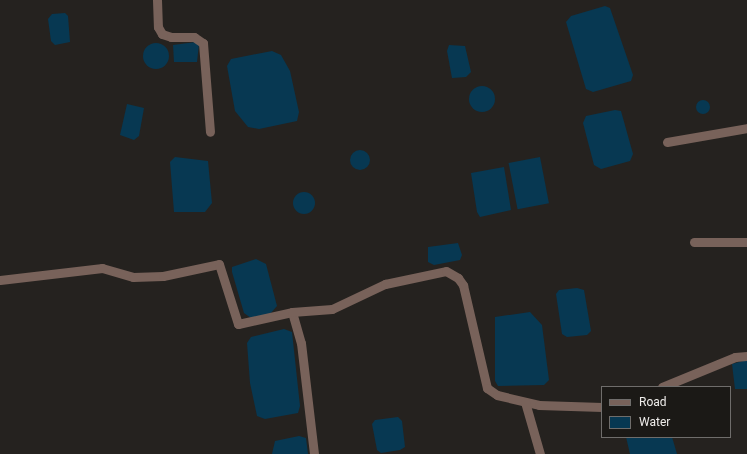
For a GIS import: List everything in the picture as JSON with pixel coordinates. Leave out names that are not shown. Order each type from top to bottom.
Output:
[{"type":"street","points":[[157,0],[158,27],[162,34],[171,37],[194,37],[203,43],[210,132]]},
{"type":"street","points":[[667,142],[747,128]]},
{"type":"street","points":[[694,242],[747,242]]},
{"type":"street","points":[[0,280],[102,268],[133,277],[163,276],[219,264],[238,324],[292,312],[332,309],[385,284],[446,271],[458,278],[463,285],[487,388],[497,395],[525,402],[573,408],[601,407]]},
{"type":"street","points":[[292,312],[301,343],[314,454]]},
{"type":"street","points":[[664,386],[735,357],[747,356]]},
{"type":"street","points":[[525,402],[540,454]]},
{"type":"water","points":[[605,6],[610,8],[633,75],[631,81],[593,92],[586,89],[566,22],[571,16]]},
{"type":"water","points":[[65,13],[68,16],[70,42],[55,45],[51,41],[48,19],[52,14]]},
{"type":"water","points":[[196,42],[199,44],[197,62],[174,62],[173,45]]},
{"type":"water","points":[[156,43],[165,47],[169,56],[165,65],[156,69],[147,65],[143,56],[147,47]]},
{"type":"water","points":[[449,45],[465,46],[471,72],[466,77],[452,78],[447,51]]},
{"type":"water","points":[[272,51],[281,55],[290,71],[299,112],[297,121],[259,129],[248,127],[235,111],[227,66],[231,59]]},
{"type":"water","points":[[482,86],[491,90],[495,99],[491,108],[482,112],[473,108],[469,99],[473,90]]},
{"type":"water","points":[[700,100],[706,100],[710,104],[710,110],[706,114],[700,114],[696,110],[696,104]]},
{"type":"water","points":[[127,104],[144,108],[139,136],[134,140],[120,135]]},
{"type":"water","points":[[615,110],[621,111],[633,154],[630,161],[601,169],[594,165],[583,123],[586,116]]},
{"type":"water","points":[[360,150],[367,153],[370,160],[367,167],[360,170],[353,167],[350,160],[353,153]]},
{"type":"water","points":[[175,157],[208,161],[212,203],[205,212],[174,212],[170,162]]},
{"type":"water","points":[[540,157],[549,203],[518,209],[509,163]]},
{"type":"water","points":[[504,167],[511,210],[480,217],[477,212],[471,173]]},
{"type":"water","points":[[304,192],[312,195],[315,203],[312,211],[304,214],[296,211],[293,203],[296,195]]},
{"type":"water","points":[[458,243],[462,255],[460,260],[434,265],[428,262],[428,247]]},
{"type":"water","points":[[256,259],[266,264],[277,306],[270,314],[251,318],[244,313],[232,272],[232,267]]},
{"type":"water","points":[[577,288],[584,290],[591,331],[587,335],[567,337],[562,334],[556,294],[559,290]]},
{"type":"water","points":[[530,312],[542,325],[549,380],[544,385],[498,386],[495,381],[495,317]]},
{"type":"water","points":[[284,329],[292,332],[300,406],[298,413],[265,419],[257,416],[250,383],[247,343],[251,337]]},
{"type":"water","points":[[747,360],[747,389],[735,389],[732,364]]},
{"type":"water","points":[[398,417],[402,421],[405,447],[400,450],[381,453],[377,450],[372,424],[375,420]]},
{"type":"water","points":[[299,436],[306,438],[308,454],[272,454],[275,441]]},
{"type":"water","points":[[626,438],[672,438],[677,454],[630,454]]}]
